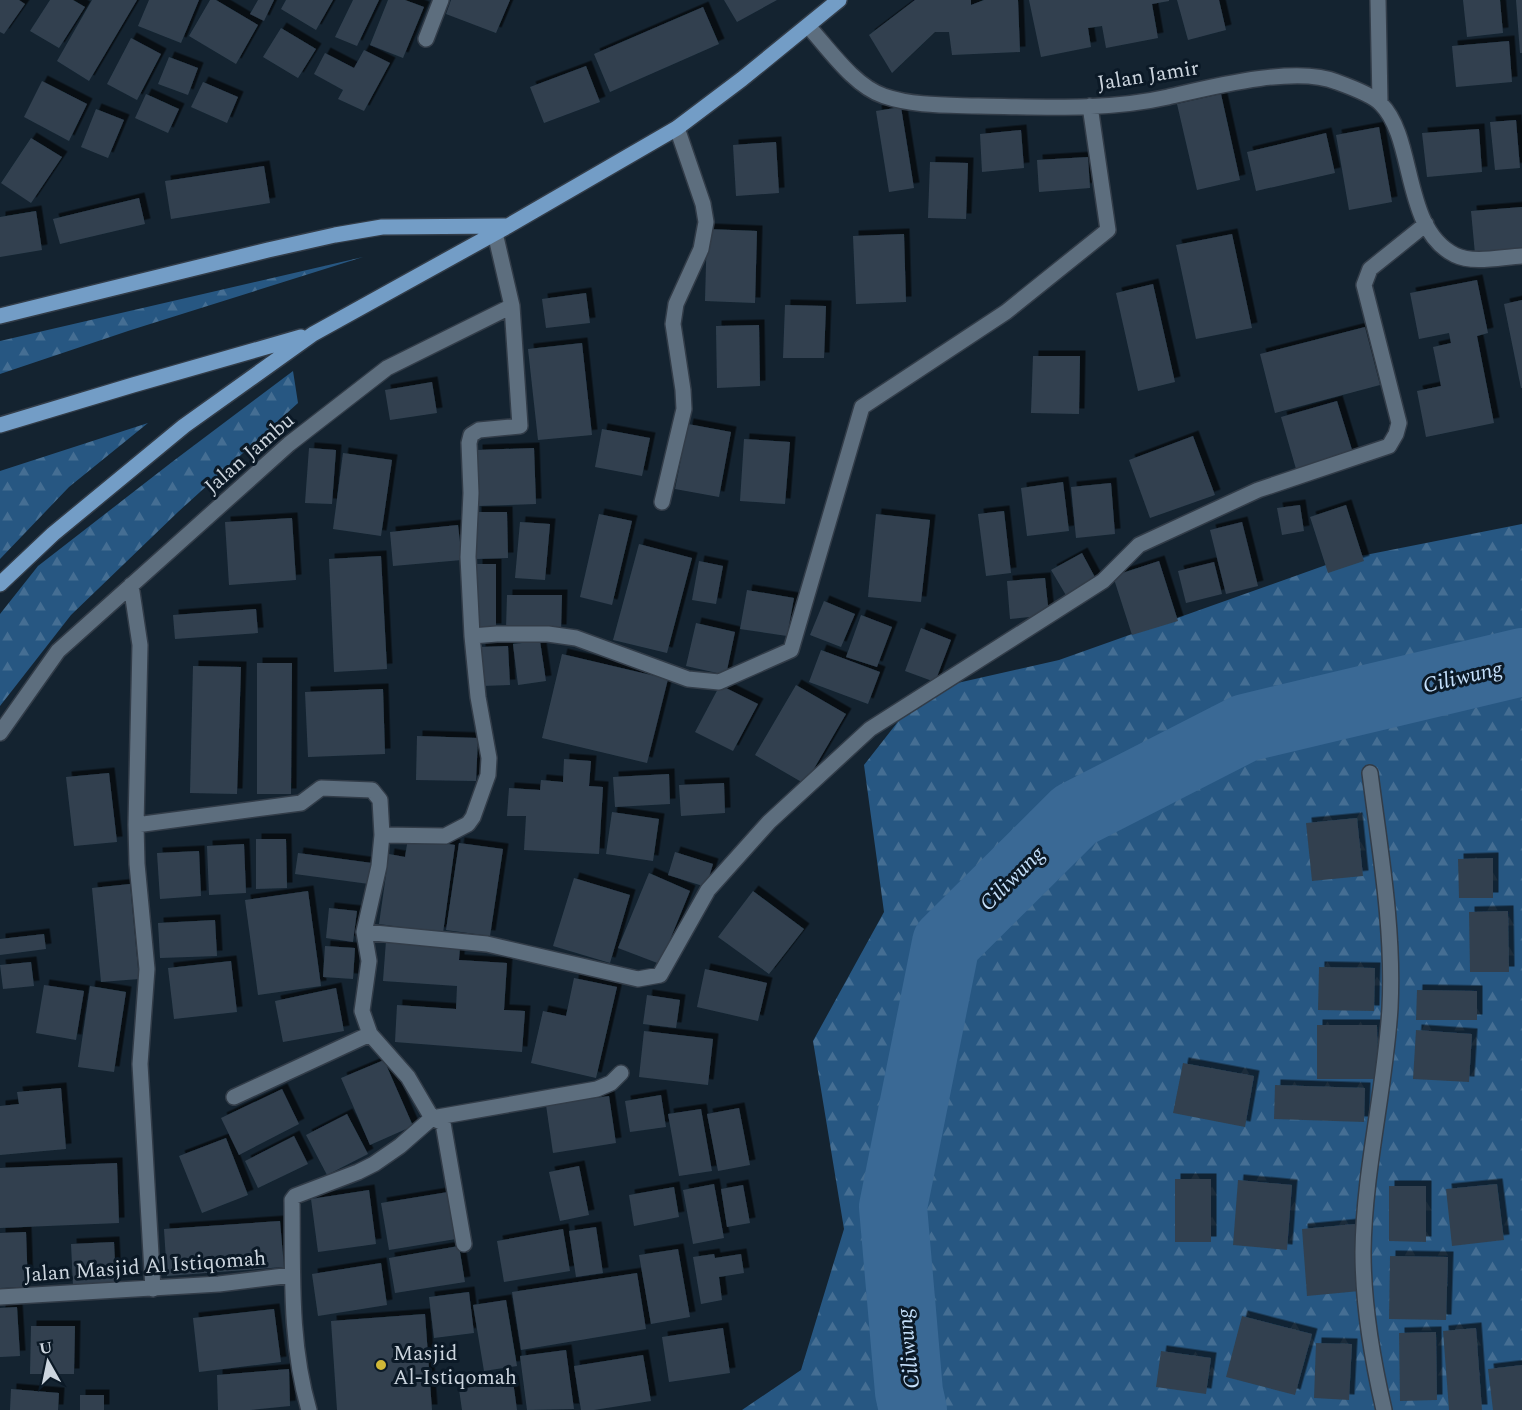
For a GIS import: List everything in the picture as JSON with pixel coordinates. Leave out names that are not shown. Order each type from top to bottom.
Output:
[{"type":"main road","points":[[0,584],[52,534],[176,433],[313,334],[502,230],[677,128],[742,79],[839,0]]},
{"type":"main road","points":[[0,316],[268,250],[382,227],[502,230]]},
{"type":"main road","points":[[0,425],[313,334]]},
{"type":"street","points":[[426,39],[441,0]]},
{"type":"street","points":[[1378,0],[1380,102],[1394,120],[1416,200],[1426,224],[1439,243],[1456,255],[1476,258],[1522,256]]},
{"type":"street","name":"Jalan Jamir","points":[[808,26],[858,82],[883,96],[917,103],[1116,105],[1165,98],[1216,84],[1309,75],[1335,81],[1380,102]]},
{"type":"street","points":[[472,636],[548,634],[576,638],[688,679],[719,682],[791,650],[862,407],[1006,312],[1108,230],[1090,106]]},
{"type":"street","points":[[662,502],[684,409],[673,324],[676,304],[701,249],[706,222],[704,204],[677,128]]},
{"type":"street","points":[[364,932],[487,944],[638,979],[660,975],[708,890],[769,822],[870,729],[1103,580],[1139,545],[1258,490],[1389,446],[1399,423],[1364,285],[1370,269],[1426,224]]},
{"type":"street","points":[[382,835],[445,836],[468,824],[473,817],[488,775],[489,758],[478,697],[472,636],[468,557],[471,493],[470,439],[472,434],[479,430],[520,426],[512,306],[502,230]]},
{"type":"street","name":"Jalan Jambu","points":[[0,733],[58,651],[289,444],[387,368],[512,306]]},
{"type":"street","points":[[131,585],[140,645],[136,825],[137,864],[147,969],[140,1064],[153,1289]]},
{"type":"street","points":[[1370,773],[1389,920],[1390,1006],[1366,1206],[1364,1271],[1369,1338],[1384,1410]]},
{"type":"street","points":[[136,825],[301,804],[321,788],[372,790],[380,800],[382,835],[364,932],[369,961],[362,1011],[370,1034],[408,1077],[432,1118],[443,1123],[464,1244]]},
{"type":"street","points":[[234,1097],[370,1034]]},
{"type":"street","points":[[309,1410],[300,1380],[292,1295],[292,1200],[295,1196],[374,1164],[400,1146],[432,1118],[597,1089],[611,1083],[621,1073]]},
{"type":"street","name":"Jalan Masjid Al Istiqomah","points":[[0,1297],[153,1289],[292,1275]]},
{"type":"green space","points":[[363,257],[131,330],[0,374],[0,341]]},
{"type":"green space","points":[[293,371],[298,403],[178,512],[71,615],[0,706],[0,614],[38,566]]},
{"type":"green space","points":[[148,423],[69,487],[0,559],[0,471]]},
{"type":"green space","points":[[1522,524],[1522,1410],[742,1410],[801,1370],[844,1229],[813,1041],[884,912],[864,765],[922,691],[1059,660],[1340,560]]},
{"type":"building","points":[[0,0],[19,0],[25,4],[4,34],[0,32]]},
{"type":"building","points":[[50,0],[73,0],[85,7],[59,48],[30,31]]},
{"type":"building","points":[[92,0],[137,0],[89,81],[57,61]]},
{"type":"building","points":[[149,0],[199,0],[181,43],[138,26]]},
{"type":"building","points":[[210,0],[216,0],[258,25],[236,64],[189,36]]},
{"type":"building","points":[[258,0],[274,0],[264,21],[250,14]]},
{"type":"building","points":[[286,0],[333,0],[316,30],[281,9]]},
{"type":"building","points":[[353,0],[379,0],[357,46],[335,37]]},
{"type":"building","points":[[388,0],[405,0],[424,7],[403,58],[370,45]]},
{"type":"building","points":[[451,0],[510,0],[496,33],[446,14]]},
{"type":"building","points":[[724,0],[777,0],[737,22]]},
{"type":"building","points":[[915,0],[971,0],[971,5],[984,0],[1018,0],[1020,52],[952,55],[949,32],[935,32],[892,73],[869,35]]},
{"type":"building","points":[[1029,0],[1169,1],[1152,4],[1158,38],[1106,48],[1102,26],[1088,28],[1091,47],[1041,57]]},
{"type":"building","points":[[1177,0],[1219,0],[1226,30],[1188,40]]},
{"type":"building","points":[[1463,0],[1500,0],[1503,33],[1467,37]]},
{"type":"building","points":[[1516,0],[1522,0],[1522,53],[1520,53]]},
{"type":"building","points":[[703,7],[719,44],[610,92],[594,54]]},
{"type":"building","points":[[281,28],[316,49],[298,78],[263,57]]},
{"type":"building","points":[[131,38],[161,54],[137,100],[107,84]]},
{"type":"building","points":[[1509,41],[1512,82],[1456,87],[1452,46]]},
{"type":"building","points":[[364,50],[390,63],[364,111],[338,99],[343,90],[314,74],[325,53],[354,68]]},
{"type":"building","points":[[169,57],[198,68],[188,95],[158,84]]},
{"type":"building","points":[[586,66],[600,102],[544,123],[530,87]]},
{"type":"building","points":[[42,81],[87,104],[69,141],[24,117]]},
{"type":"building","points":[[203,82],[238,97],[227,123],[191,107]]},
{"type":"building","points":[[146,94],[179,109],[168,133],[135,118]]},
{"type":"building","points":[[1221,94],[1240,180],[1197,190],[1177,104]]},
{"type":"building","points":[[901,107],[914,188],[889,192],[876,111]]},
{"type":"building","points":[[96,109],[124,120],[108,158],[81,147]]},
{"type":"building","points":[[1516,120],[1520,168],[1495,170],[1490,122]]},
{"type":"building","points":[[1379,127],[1392,202],[1349,210],[1336,135]]},
{"type":"building","points":[[1479,129],[1482,172],[1427,177],[1422,133]]},
{"type":"building","points":[[1021,130],[1024,168],[982,172],[980,134]]},
{"type":"building","points":[[1326,133],[1335,173],[1256,191],[1247,152]]},
{"type":"building","points":[[31,138],[62,157],[31,203],[1,183]]},
{"type":"building","points":[[776,142],[779,193],[736,196],[733,145]]},
{"type":"building","points":[[1088,157],[1090,188],[1039,192],[1037,160]]},
{"type":"building","points":[[930,162],[968,163],[966,219],[928,218]]},
{"type":"building","points":[[264,166],[270,203],[171,219],[165,181]]},
{"type":"building","points":[[139,198],[145,224],[60,244],[53,219]]},
{"type":"building","points":[[1522,207],[1522,250],[1475,254],[1471,211]]},
{"type":"building","points":[[36,211],[42,250],[0,257],[0,217]]},
{"type":"building","points":[[707,229],[757,231],[755,303],[705,301]]},
{"type":"building","points":[[904,234],[906,302],[856,304],[853,236]]},
{"type":"building","points":[[1232,234],[1252,328],[1196,339],[1176,245]]},
{"type":"building","points":[[1477,280],[1488,333],[1477,336],[1494,423],[1426,437],[1417,391],[1441,386],[1433,347],[1451,343],[1449,333],[1419,339],[1410,293]]},
{"type":"building","points":[[1153,284],[1175,382],[1138,391],[1116,293]]},
{"type":"building","points":[[586,293],[590,323],[546,328],[542,299]]},
{"type":"building","points":[[1522,300],[1522,388],[1521,388],[1504,304]]},
{"type":"building","points":[[785,305],[826,306],[824,358],[783,358]]},
{"type":"building","points":[[759,325],[760,386],[717,388],[716,326]]},
{"type":"building","points":[[1365,327],[1380,385],[1275,413],[1260,354]]},
{"type":"building","points":[[582,343],[592,435],[538,440],[528,349]]},
{"type":"building","points":[[1033,356],[1080,356],[1079,414],[1031,413]]},
{"type":"building","points":[[432,382],[437,413],[390,420],[385,390]]},
{"type":"building","points":[[1337,401],[1353,453],[1296,469],[1281,417]]},
{"type":"building","points":[[688,424],[731,432],[719,497],[675,489]]},
{"type":"building","points":[[602,429],[650,438],[642,476],[595,467]]},
{"type":"building","points":[[1193,436],[1215,495],[1150,518],[1129,460]]},
{"type":"building","points":[[744,439],[790,442],[785,504],[740,501]]},
{"type":"building","points":[[309,448],[336,450],[332,504],[305,503]]},
{"type":"building","points":[[534,448],[536,504],[478,506],[477,450]]},
{"type":"building","points":[[343,453],[392,460],[381,536],[333,529]]},
{"type":"building","points":[[1063,482],[1069,531],[1027,536],[1021,488]]},
{"type":"building","points":[[1111,483],[1115,534],[1076,538],[1071,487]]},
{"type":"building","points":[[1300,505],[1304,531],[1282,535],[1277,508]]},
{"type":"building","points":[[1346,505],[1364,561],[1328,573],[1310,517]]},
{"type":"building","points":[[1004,511],[1011,573],[986,576],[978,514]]},
{"type":"building","points":[[476,512],[507,512],[508,558],[476,559]]},
{"type":"building","points":[[599,514],[632,521],[612,605],[580,597]]},
{"type":"building","points":[[876,514],[930,520],[921,602],[868,597]]},
{"type":"building","points":[[292,518],[296,580],[229,585],[225,522]]},
{"type":"building","points":[[520,522],[550,524],[545,580],[515,578]]},
{"type":"building","points":[[1242,522],[1258,586],[1226,594],[1210,530]]},
{"type":"building","points":[[458,525],[462,560],[393,566],[390,532]]},
{"type":"building","points":[[639,544],[692,558],[667,653],[613,640]]},
{"type":"building","points":[[1082,553],[1097,581],[1067,597],[1051,570]]},
{"type":"building","points":[[381,556],[387,669],[334,672],[329,559]]},
{"type":"building","points":[[699,561],[723,566],[716,604],[692,600]]},
{"type":"building","points":[[1159,561],[1178,621],[1132,635],[1113,576]]},
{"type":"building","points":[[1214,562],[1222,594],[1186,603],[1178,571]]},
{"type":"building","points":[[477,564],[496,564],[496,629],[477,629]]},
{"type":"building","points":[[1045,578],[1049,615],[1010,619],[1007,581]]},
{"type":"building","points":[[747,590],[794,598],[787,636],[740,629]]},
{"type":"building","points":[[507,595],[562,595],[561,630],[506,629]]},
{"type":"building","points":[[824,601],[855,614],[841,647],[810,635]]},
{"type":"building","points":[[256,609],[258,633],[175,639],[173,615]]},
{"type":"building","points":[[861,615],[892,627],[877,667],[846,657]]},
{"type":"building","points":[[696,623],[735,632],[726,675],[686,666]]},
{"type":"building","points":[[921,628],[951,640],[935,682],[905,671]]},
{"type":"building","points":[[540,641],[546,681],[518,685],[513,644]]},
{"type":"building","points":[[508,646],[510,685],[481,686],[480,647]]},
{"type":"building","points":[[821,650],[880,672],[868,704],[809,682]]},
{"type":"building","points":[[562,654],[668,679],[647,763],[542,738]]},
{"type":"building","points":[[257,663],[292,663],[291,794],[257,794]]},
{"type":"building","points":[[193,666],[241,667],[237,794],[190,793]]},
{"type":"building","points":[[720,685],[758,704],[733,751],[695,732]]},
{"type":"building","points":[[796,685],[846,714],[805,784],[755,755]]},
{"type":"building","points":[[383,689],[385,754],[308,757],[305,692]]},
{"type":"building","points":[[417,736],[478,738],[476,781],[416,780]]},
{"type":"building","points":[[564,759],[591,761],[589,786],[603,787],[599,854],[524,850],[526,816],[507,816],[509,788],[540,790],[541,780],[563,782]]},
{"type":"building","points":[[109,773],[117,842],[74,846],[66,777]]},
{"type":"building","points":[[669,774],[670,804],[615,807],[613,777]]},
{"type":"building","points":[[724,783],[725,813],[681,816],[679,785]]},
{"type":"building","points":[[612,812],[659,819],[653,861],[606,854]]},
{"type":"building","points":[[1357,818],[1363,876],[1312,881],[1306,823]]},
{"type":"building","points":[[408,838],[455,845],[443,933],[379,924],[389,854],[405,857]]},
{"type":"building","points":[[256,839],[286,839],[287,888],[256,889]]},
{"type":"building","points":[[459,843],[503,849],[490,936],[446,930]]},
{"type":"building","points":[[244,844],[246,893],[209,895],[207,846]]},
{"type":"building","points":[[199,851],[201,896],[160,899],[157,853]]},
{"type":"building","points":[[675,852],[713,864],[706,887],[668,875]]},
{"type":"building","points":[[298,853],[372,863],[369,884],[295,874]]},
{"type":"building","points":[[1493,858],[1493,898],[1459,898],[1458,859]]},
{"type":"building","points":[[649,873],[690,891],[660,964],[618,948]]},
{"type":"building","points":[[574,878],[630,895],[610,963],[553,946]]},
{"type":"building","points":[[130,884],[139,979],[101,982],[92,888]]},
{"type":"building","points":[[308,891],[321,986],[258,995],[245,900]]},
{"type":"building","points":[[753,891],[804,929],[769,974],[718,937]]},
{"type":"building","points":[[329,908],[357,911],[353,942],[326,938]]},
{"type":"building","points":[[1508,911],[1509,972],[1470,972],[1469,912]]},
{"type":"building","points":[[215,920],[217,956],[160,958],[158,923]]},
{"type":"building","points":[[44,934],[46,949],[0,955],[0,939]]},
{"type":"building","points":[[386,941],[460,947],[459,960],[507,963],[504,1010],[525,1011],[522,1052],[395,1042],[397,1005],[456,1009],[457,986],[383,981]]},
{"type":"building","points":[[325,946],[355,948],[353,979],[323,977]]},
{"type":"building","points":[[231,961],[237,1012],[174,1019],[168,968]]},
{"type":"building","points":[[31,962],[34,986],[3,989],[0,965]]},
{"type":"building","points":[[1319,967],[1375,968],[1374,1011],[1318,1010]]},
{"type":"building","points":[[705,969],[767,983],[758,1021],[697,1007]]},
{"type":"building","points":[[574,978],[617,987],[596,1078],[531,1063],[543,1011],[566,1016]]},
{"type":"building","points":[[44,985],[84,991],[76,1040],[36,1033]]},
{"type":"building","points":[[90,986],[126,992],[114,1072],[78,1067]]},
{"type":"building","points":[[336,988],[344,1031],[283,1042],[275,1001]]},
{"type":"building","points":[[1417,990],[1477,991],[1477,1020],[1416,1020]]},
{"type":"building","points":[[647,995],[680,1000],[676,1028],[643,1024]]},
{"type":"building","points":[[1317,1025],[1377,1025],[1378,1079],[1317,1079]]},
{"type":"building","points":[[1416,1030],[1472,1034],[1469,1082],[1413,1079]]},
{"type":"building","points":[[644,1031],[713,1039],[708,1085],[639,1077]]},
{"type":"building","points":[[384,1060],[413,1126],[370,1145],[341,1078]]},
{"type":"building","points":[[1183,1063],[1254,1076],[1245,1127],[1173,1113]]},
{"type":"building","points":[[1275,1085],[1365,1088],[1364,1122],[1274,1119]]},
{"type":"building","points":[[61,1088],[66,1149],[0,1155],[0,1106],[19,1104],[17,1092]]},
{"type":"building","points":[[282,1089],[299,1124],[239,1155],[221,1118]]},
{"type":"building","points":[[661,1095],[666,1127],[630,1132],[625,1101]]},
{"type":"building","points":[[609,1096],[616,1143],[553,1153],[546,1105]]},
{"type":"building","points":[[739,1108],[750,1165],[718,1171],[707,1114]]},
{"type":"building","points":[[701,1109],[712,1171],[679,1176],[668,1114]]},
{"type":"building","points":[[347,1114],[368,1154],[327,1175],[306,1135]]},
{"type":"building","points":[[294,1136],[308,1164],[258,1188],[245,1161]]},
{"type":"building","points":[[226,1138],[248,1195],[202,1213],[179,1156]]},
{"type":"building","points":[[117,1163],[119,1223],[0,1228],[0,1168]]},
{"type":"building","points":[[579,1166],[589,1215],[560,1221],[549,1172]]},
{"type":"building","points":[[1175,1179],[1211,1179],[1211,1242],[1175,1242]]},
{"type":"building","points":[[1238,1180],[1292,1185],[1287,1250],[1233,1245]]},
{"type":"building","points":[[714,1184],[724,1238],[693,1244],[683,1190]]},
{"type":"building","points":[[1497,1184],[1504,1240],[1452,1246],[1446,1189]]},
{"type":"building","points":[[743,1185],[750,1223],[727,1227],[721,1189]]},
{"type":"building","points":[[1389,1186],[1426,1186],[1426,1242],[1389,1241]]},
{"type":"building","points":[[674,1187],[679,1217],[634,1226],[629,1195]]},
{"type":"building","points":[[369,1190],[376,1244],[318,1252],[311,1199]]},
{"type":"building","points":[[448,1192],[456,1239],[389,1250],[381,1203]]},
{"type":"building","points":[[280,1221],[284,1267],[167,1276],[164,1229]]},
{"type":"building","points":[[1355,1224],[1360,1291],[1307,1296],[1302,1229]]},
{"type":"building","points":[[596,1227],[603,1273],[576,1277],[569,1231]]},
{"type":"building","points":[[563,1229],[570,1271],[504,1282],[497,1241]]},
{"type":"building","points":[[26,1232],[28,1287],[0,1288],[0,1233]]},
{"type":"building","points":[[114,1242],[116,1283],[73,1285],[71,1244]]},
{"type":"building","points":[[459,1246],[465,1282],[395,1293],[389,1258]]},
{"type":"building","points":[[678,1249],[690,1317],[651,1324],[639,1255]]},
{"type":"building","points":[[714,1254],[715,1258],[741,1254],[744,1273],[719,1277],[722,1300],[701,1304],[693,1257]]},
{"type":"building","points":[[1390,1256],[1448,1257],[1446,1320],[1389,1319]]},
{"type":"building","points":[[381,1263],[387,1305],[318,1316],[312,1274]]},
{"type":"building","points":[[637,1273],[646,1329],[521,1350],[512,1292]]},
{"type":"building","points":[[469,1292],[474,1333],[434,1338],[429,1297]]},
{"type":"building","points":[[506,1300],[517,1366],[484,1371],[473,1305]]},
{"type":"building","points":[[17,1307],[20,1356],[0,1357],[0,1308]]},
{"type":"building","points":[[274,1309],[281,1362],[199,1372],[193,1318]]},
{"type":"building","name":"Masjid Al-Istiqomah","points":[[425,1314],[432,1410],[337,1410],[331,1321]]},
{"type":"building","points":[[1242,1316],[1312,1334],[1295,1395],[1226,1377]]},
{"type":"building","points":[[31,1326],[75,1326],[74,1374],[30,1374]]},
{"type":"building","points":[[723,1328],[730,1373],[669,1382],[662,1337]]},
{"type":"building","points":[[1476,1328],[1482,1410],[1449,1410],[1443,1331]]},
{"type":"building","points":[[1436,1332],[1437,1400],[1400,1401],[1399,1333]]},
{"type":"building","points":[[1316,1343],[1352,1344],[1349,1400],[1314,1398]]},
{"type":"building","points":[[566,1350],[574,1409],[527,1410],[520,1356]]},
{"type":"building","points":[[1161,1351],[1211,1358],[1206,1394],[1156,1387]]},
{"type":"building","points":[[643,1355],[651,1401],[581,1410],[574,1366]]},
{"type":"building","points":[[1522,1365],[1522,1410],[1493,1410],[1488,1369]]},
{"type":"building","points":[[289,1369],[290,1406],[218,1410],[217,1375]]},
{"type":"building","points":[[513,1381],[517,1410],[462,1410],[459,1389]]},
{"type":"building","points":[[11,1389],[59,1393],[58,1410],[10,1410]]},
{"type":"building","points":[[80,1395],[104,1395],[104,1410],[80,1410]]},
{"type":"waterway","name":"Ciliwung","points":[[913,1410],[909,1392],[893,1207],[946,943],[1075,815],[1245,728],[1522,662]]},
{"type":"place","name":"Masjid Al-Istiqomah","points":[[381,1365]]}]
